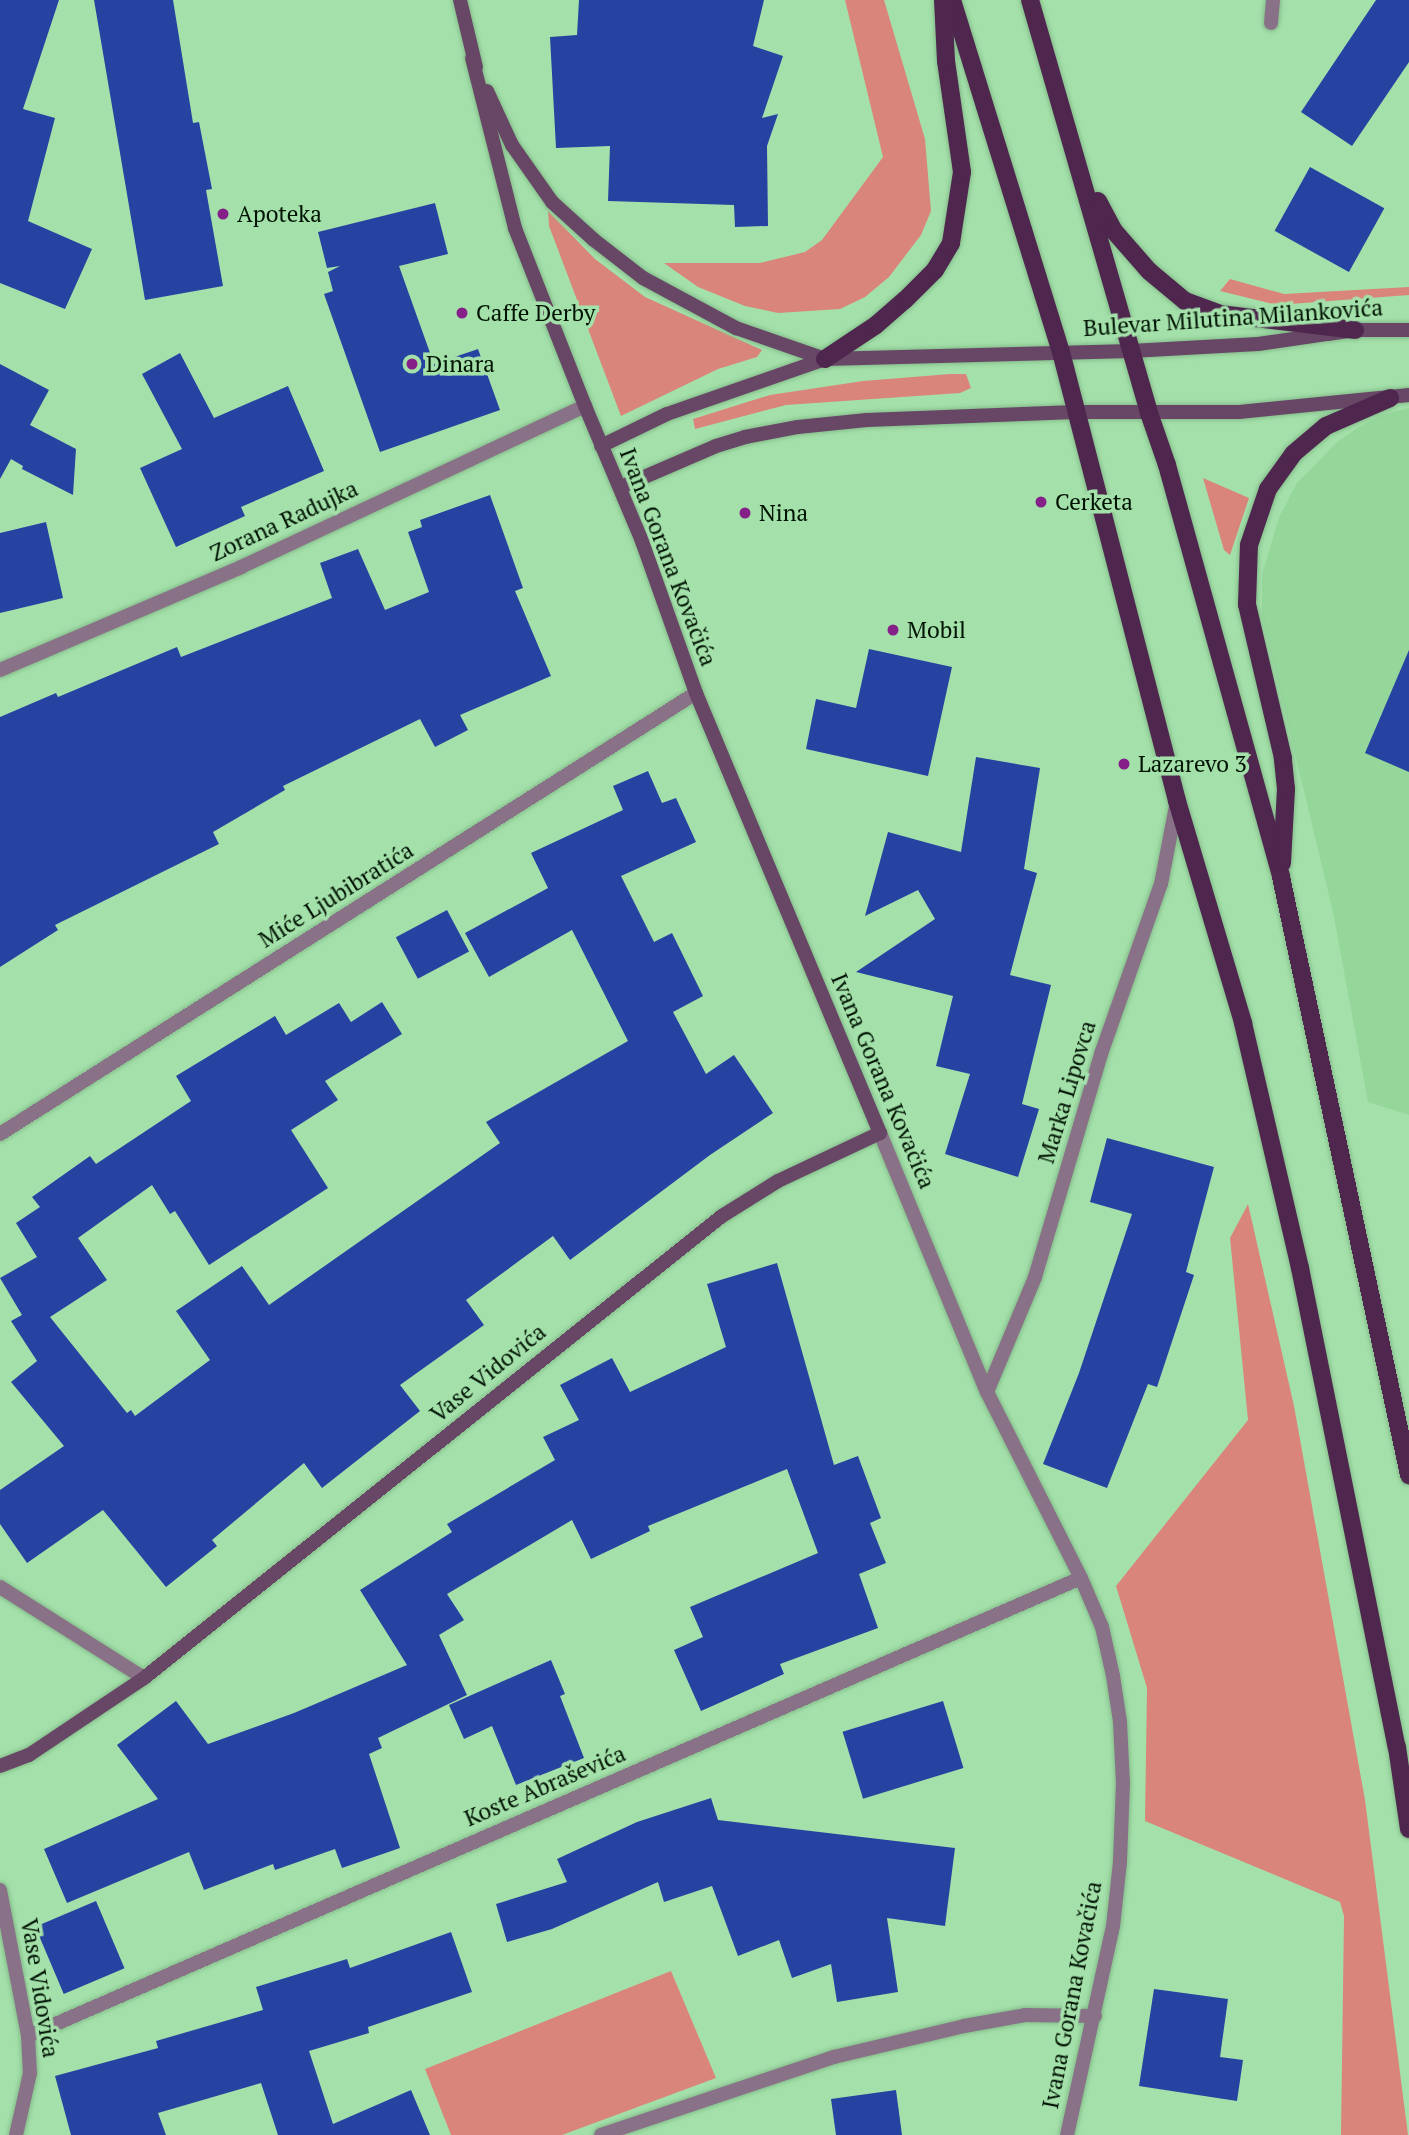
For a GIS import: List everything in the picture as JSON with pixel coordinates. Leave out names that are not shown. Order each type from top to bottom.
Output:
[{"type":"main road","points":[[825,359],[876,325],[905,300],[935,270],[951,243],[962,172],[946,61],[943,0]]},
{"type":"main road","points":[[952,0],[1061,352],[1177,801],[1243,1023],[1300,1268],[1397,1747],[1409,1829]]},
{"type":"main road","points":[[1030,0],[1082,170],[1149,413],[1167,465],[1281,877],[1409,1475]]},
{"type":"main road","points":[[1082,170],[1114,231],[1149,271],[1185,301],[1220,314],[1355,330]]},
{"type":"main road","points":[[1281,877],[1285,779],[1247,604],[1249,545],[1269,489],[1294,453],[1326,426],[1390,398]]},
{"type":"street","points":[[460,0],[472,58],[512,145],[552,201],[594,240],[643,278],[736,327],[825,359]]},
{"type":"street","points":[[1271,23],[1273,0]]},
{"type":"street","name":"Ivana Gorana Kovačića","points":[[472,58],[516,228],[584,406],[621,488],[696,694],[987,1392],[1082,1578],[1102,1627],[1120,1722],[1123,1783],[1113,1926],[1067,2135]]},
{"type":"street","name":"Bulevar Milutina Milankovića","points":[[825,359],[1131,351],[1258,344],[1355,330],[1409,330]]},
{"type":"street","points":[[601,446],[667,414],[825,359]]},
{"type":"street","points":[[621,488],[745,436],[798,427],[867,420],[1075,412],[1239,412],[1409,394]]},
{"type":"street","name":"Zorana Radujka","points":[[0,670],[241,568],[584,406]]},
{"type":"street","name":"Miće Ljubibratića","points":[[0,1134],[696,694]]},
{"type":"street","name":"Marka Lipovca","points":[[987,1392],[1035,1277],[1101,1054],[1161,884],[1177,801]]},
{"type":"street","name":"Vase Vidovića","points":[[0,1766],[29,1755],[144,1678],[722,1216],[778,1181],[880,1133]]},
{"type":"street","name":"Koste Abraševića","points":[[28,2036],[1082,1578]]},
{"type":"street","points":[[0,1587],[144,1678]]},
{"type":"street","name":"Vase Vidovića","points":[[0,1890],[28,2036],[30,2073],[16,2135]]},
{"type":"street","points":[[601,2135],[846,2054],[964,2026],[1025,2015],[1095,2016]]},
{"type":"shaded area","points":[[845,0],[884,0],[925,139],[931,211],[921,235],[889,277],[865,297],[840,309],[778,313],[745,306],[698,287],[664,263],[760,263],[805,252],[822,240],[883,157]]},
{"type":"shaded area","points":[[548,211],[595,259],[645,297],[762,350],[757,357],[718,369],[621,416],[549,226]]},
{"type":"shaded area","points":[[1230,279],[1284,294],[1409,287],[1409,295],[1277,305],[1220,291]]},
{"type":"shaded area","points":[[966,374],[971,388],[960,393],[786,405],[695,429],[693,419],[770,395],[863,381]]},
{"type":"shaded area","points":[[1409,408],[1409,1115],[1368,1102],[1333,912],[1262,616],[1262,575],[1279,517],[1297,483],[1337,442],[1356,429],[1381,415]]},
{"type":"shaded area","points":[[1203,478],[1249,498],[1230,555],[1224,550]]},
{"type":"shaded area","points":[[1248,1204],[1294,1406],[1365,1800],[1408,2135],[1341,2135],[1344,1916],[1340,1902],[1145,1821],[1147,1688],[1116,1586],[1248,1420],[1230,1238]]},
{"type":"shaded area","points":[[671,1971],[716,2078],[562,2135],[451,2135],[425,2069]]},
{"type":"building","points":[[0,0],[59,0],[23,109],[55,118],[28,221],[92,249],[65,309],[0,283]]},
{"type":"building","points":[[94,0],[173,0],[193,123],[199,122],[212,189],[206,190],[223,286],[145,300]]},
{"type":"building","points":[[579,0],[764,0],[753,46],[783,56],[762,118],[778,114],[767,146],[768,226],[735,227],[734,205],[608,201],[610,146],[556,148],[550,37],[577,35]]},
{"type":"building","points":[[1376,0],[1409,0],[1409,62],[1352,146],[1301,112]]},
{"type":"building","points":[[1310,167],[1384,208],[1349,272],[1275,231]]},
{"type":"building","points":[[435,203],[448,254],[399,266],[434,364],[478,349],[500,410],[380,452],[324,294],[333,291],[328,272],[340,266],[327,268],[318,232]]},
{"type":"building","points":[[180,353],[214,418],[288,386],[324,471],[241,507],[245,516],[176,547],[140,468],[182,449],[142,374]]},
{"type":"building","points":[[0,364],[49,390],[30,425],[76,449],[73,495],[22,469],[23,466],[11,459],[0,479]]},
{"type":"building","points":[[490,495],[523,588],[515,591],[551,676],[460,715],[468,730],[435,747],[420,719],[283,786],[285,790],[213,832],[219,844],[55,925],[58,930],[0,967],[0,717],[56,693],[58,697],[177,647],[181,657],[332,598],[320,563],[358,549],[385,610],[429,592],[408,532],[422,527],[420,520]]},
{"type":"building","points":[[46,522],[63,598],[0,613],[0,533]]},
{"type":"building","points":[[869,649],[952,667],[928,776],[806,749],[816,699],[856,708]]},
{"type":"building","points":[[1409,650],[1409,772],[1365,753]]},
{"type":"building","points":[[976,757],[1040,768],[1024,869],[1037,873],[1010,975],[1051,985],[1022,1104],[1039,1109],[1018,1177],[945,1154],[970,1074],[936,1066],[953,996],[856,972],[935,919],[918,890],[865,916],[888,832],[961,852]]},
{"type":"building","points":[[648,771],[662,803],[676,798],[696,842],[621,876],[654,942],[672,933],[703,996],[673,1012],[706,1074],[734,1055],[773,1113],[710,1155],[570,1260],[553,1236],[466,1300],[484,1325],[400,1385],[420,1411],[322,1488],[304,1463],[212,1540],[217,1546],[166,1587],[103,1510],[27,1563],[0,1524],[0,1490],[64,1446],[11,1382],[37,1361],[11,1321],[22,1315],[0,1278],[37,1257],[16,1223],[40,1207],[32,1197],[90,1156],[96,1164],[191,1101],[176,1076],[275,1016],[286,1035],[339,1003],[351,1022],[382,1002],[402,1034],[325,1081],[338,1100],[291,1130],[328,1188],[209,1265],[175,1211],[170,1214],[152,1185],[78,1238],[107,1280],[50,1317],[127,1413],[131,1410],[135,1416],[210,1360],[176,1311],[242,1266],[269,1305],[500,1143],[486,1122],[628,1041],[572,930],[489,977],[465,933],[548,888],[531,853],[623,810],[613,786]]},
{"type":"building","points":[[447,910],[469,951],[418,979],[396,937]]},
{"type":"building","points":[[1107,1138],[1214,1167],[1186,1272],[1194,1275],[1157,1387],[1148,1384],[1107,1488],[1043,1464],[1079,1373],[1132,1214],[1090,1202]]},
{"type":"building","points":[[777,1263],[834,1465],[858,1456],[881,1518],[870,1523],[886,1563],[859,1574],[878,1628],[780,1664],[784,1674],[701,1711],[674,1650],[703,1637],[690,1607],[818,1553],[787,1469],[648,1526],[650,1531],[591,1559],[572,1520],[447,1594],[464,1620],[439,1635],[467,1695],[378,1738],[382,1748],[369,1754],[400,1848],[342,1868],[335,1849],[275,1870],[273,1864],[204,1890],[189,1852],[67,1903],[44,1849],[158,1799],[117,1745],[176,1701],[208,1744],[294,1713],[407,1665],[360,1590],[452,1532],[447,1524],[555,1460],[543,1437],[579,1420],[560,1385],[612,1358],[630,1392],[726,1347],[707,1284]]},
{"type":"building","points":[[551,1660],[565,1694],[560,1696],[584,1758],[516,1785],[492,1726],[464,1739],[449,1705]]},
{"type":"building","points":[[943,1701],[963,1768],[863,1799],[843,1732]]},
{"type":"building","points":[[711,1798],[718,1820],[955,1848],[945,1926],[887,1918],[898,1992],[837,2002],[831,1964],[792,1978],[779,1940],[738,1956],[712,1886],[664,1902],[658,1882],[552,1929],[507,1942],[496,1904],[567,1882],[557,1859],[637,1822]]},
{"type":"building","points":[[96,1901],[125,1968],[64,1994],[35,1927]]},
{"type":"building","points":[[451,1932],[472,1992],[368,2027],[369,2033],[309,2051],[333,2124],[411,2090],[430,2135],[278,2135],[261,2083],[158,2113],[166,2135],[71,2135],[55,2076],[158,2048],[156,2041],[263,2010],[256,1987],[347,1959],[350,1968]]},
{"type":"building","points":[[1154,1989],[1228,1999],[1220,2057],[1243,2060],[1237,2101],[1139,2086]]},
{"type":"building","points":[[896,2090],[902,2135],[836,2135],[831,2099]]},
{"type":"place","name":"Apoteka","points":[[223,214]]},
{"type":"place","name":"Caffe Derby","points":[[462,313]]},
{"type":"place","name":"Dinara","points":[[412,364]]},
{"type":"place","name":"Cerketa","points":[[1041,502]]},
{"type":"place","name":"Nina","points":[[745,513]]},
{"type":"place","name":"Mobil","points":[[893,630]]},
{"type":"place","name":"Lazarevo 3","points":[[1124,764]]}]
